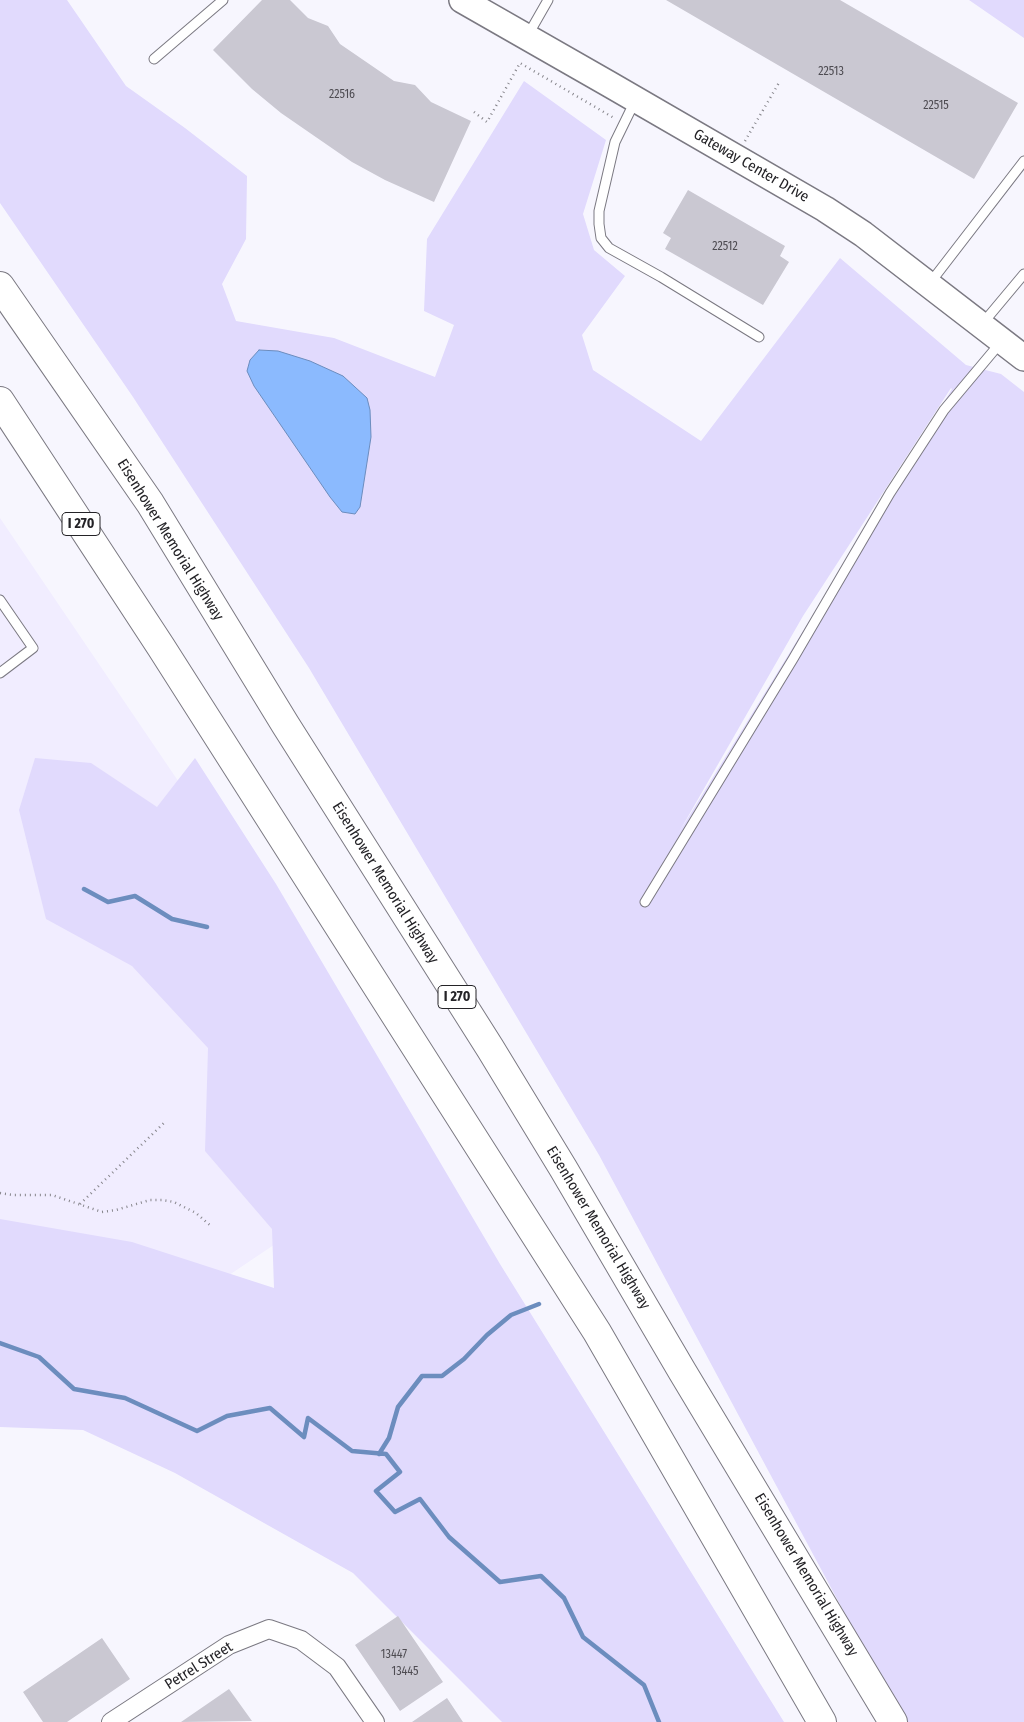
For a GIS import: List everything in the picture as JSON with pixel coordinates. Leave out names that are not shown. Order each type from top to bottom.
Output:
[{"type":"highway","name":"Eisenhower Memorial Highway","points":[[0,286],[150,503],[285,724],[490,1048],[893,1722]]},
{"type":"highway","name":"I 270","points":[[0,401],[161,647],[598,1332],[822,1722]]},
{"type":"street","name":"Gateway Center Drive","points":[[462,0],[824,209],[863,234],[1024,358]]},
{"type":"street","name":"Petrel Street","points":[[112,1722],[229,1645],[269,1629],[301,1640],[337,1667],[375,1722]]},
{"type":"lane","points":[[154,59],[223,0]]},
{"type":"lane","points":[[526,37],[548,0]]},
{"type":"lane","points":[[636,99],[615,142],[599,212],[602,238],[609,248],[759,337]]},
{"type":"lane","points":[[928,285],[1024,161]]},
{"type":"lane","points":[[981,325],[1024,274]]},
{"type":"lane","points":[[645,902],[793,659],[890,494],[944,410],[1002,341]]},
{"type":"lane","points":[[0,600],[33,648],[0,672]]},
{"type":"path","points":[[474,112],[487,122],[520,63],[624,124]]},
{"type":"path","points":[[747,137],[780,81]]},
{"type":"path","points":[[80,1204],[164,1122]]},
{"type":"path","points":[[0,1193],[52,1195],[102,1212],[150,1200],[174,1202],[196,1214],[212,1227]]},
{"type":"shaded area","points":[[0,0],[67,0],[126,86],[185,128],[247,176],[246,239],[222,284],[236,321],[334,338],[435,377],[454,325],[424,311],[427,239],[524,81],[606,140],[583,214],[594,250],[625,276],[582,335],[593,370],[701,441],[840,258],[966,365],[1001,374],[1024,392],[1024,1722],[903,1722],[599,1155],[309,668],[133,397],[0,203]],"holes":[[[952,389],[678,834],[803,616]]]},
{"type":"shaded area","points":[[969,0],[1024,0],[1024,38]]},
{"type":"shaded area","points":[[0,518],[424,1144],[183,1306],[0,1254]]},
{"type":"shaded area","points":[[35,758],[91,763],[157,807],[195,758],[276,884],[500,1264],[784,1722],[502,1722],[353,1573],[175,1473],[83,1430],[0,1427],[0,1219],[132,1242],[274,1288],[272,1229],[205,1151],[208,1048],[132,966],[46,919],[19,810]]},
{"type":"water","points":[[259,350],[278,351],[310,361],[343,376],[367,398],[370,410],[371,437],[360,507],[355,514],[342,512],[330,497],[254,386],[247,371],[250,360]]},
{"type":"building","points":[[262,0],[290,0],[308,18],[328,26],[340,44],[394,81],[415,85],[431,102],[471,121],[434,202],[385,180],[352,162],[281,113],[252,89],[213,50]]},
{"type":"building","points":[[666,0],[840,0],[1018,103],[974,179]]},
{"type":"building","points":[[688,190],[785,246],[780,256],[789,262],[763,305],[665,249],[671,238],[663,233]]},
{"type":"building","points":[[398,1616],[443,1682],[400,1711],[355,1645]]},
{"type":"building","points":[[102,1638],[130,1679],[67,1722],[43,1722],[23,1692]]},
{"type":"building","points":[[229,1689],[252,1721],[181,1722]]},
{"type":"building","points":[[447,1698],[463,1722],[412,1722]]},
{"type":"waterway","points":[[84,889],[108,902],[135,896],[172,919],[207,927]]},
{"type":"waterway","points":[[379,1454],[389,1438],[398,1407],[422,1376],[442,1376],[464,1359],[487,1335],[511,1315],[539,1304]]},
{"type":"waterway","points":[[0,1343],[39,1357],[74,1389],[125,1398],[197,1431],[227,1416],[270,1408],[304,1437],[308,1418],[352,1451],[386,1454],[400,1472],[376,1491],[395,1512],[420,1499],[449,1537],[500,1582],[541,1576],[564,1598],[583,1637],[644,1685],[659,1722]]}]
